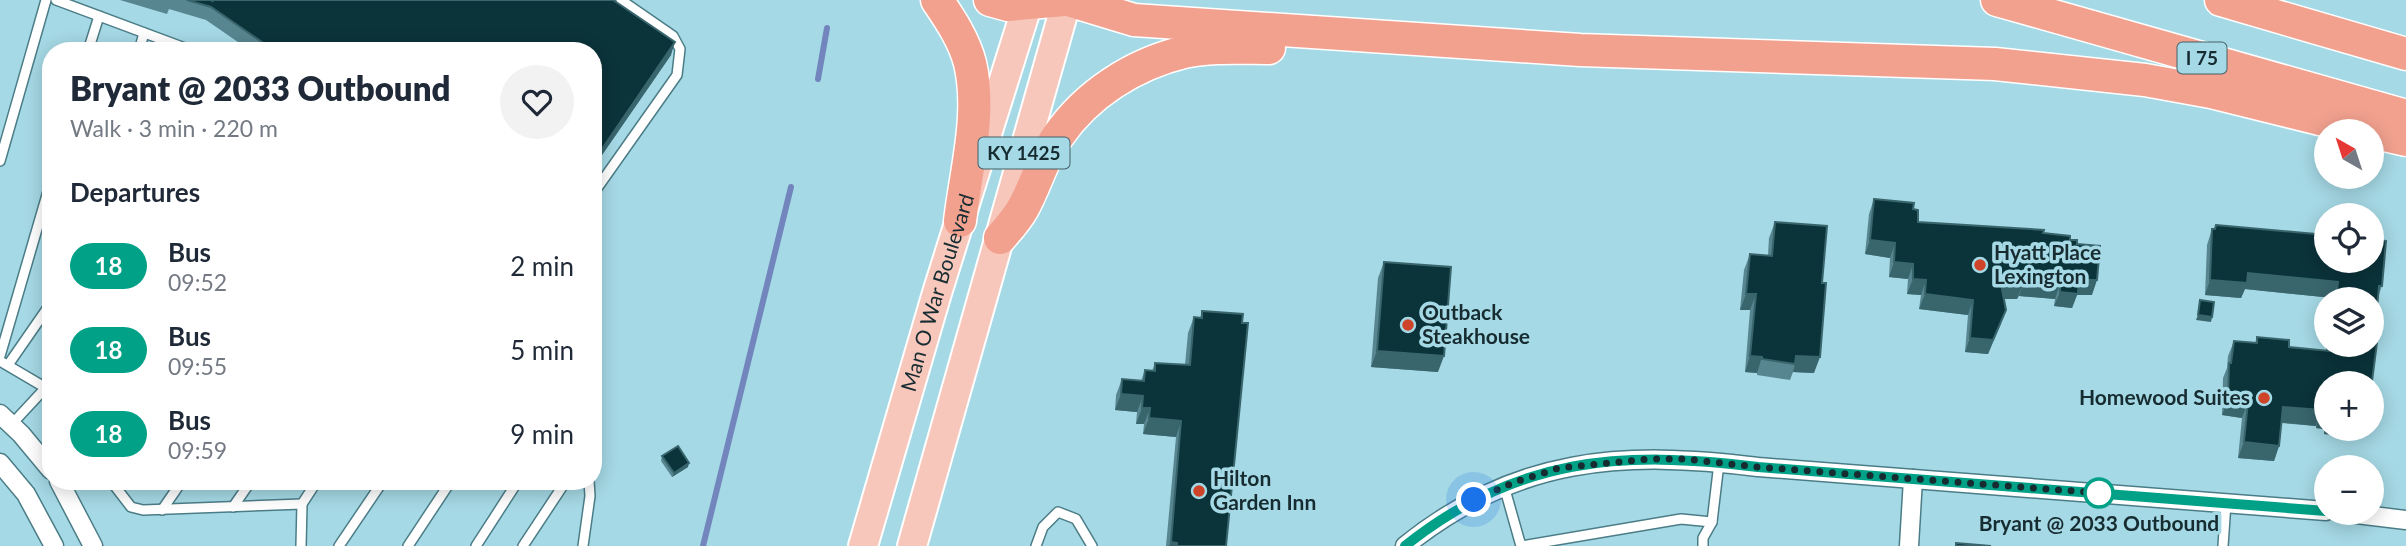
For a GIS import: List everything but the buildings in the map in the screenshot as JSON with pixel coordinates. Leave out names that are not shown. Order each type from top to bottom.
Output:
[{"type":"highway","points":[[937,0],[961,40],[969,62],[973,87],[974,111],[960,221]]},
{"type":"highway","points":[[990,0],[1008,5],[1066,0],[1134,20],[1540,47],[1995,64],[2085,73],[2211,92],[2325,119]]},
{"type":"highway","name":"I 75","points":[[1997,0],[2406,116]]},
{"type":"highway","points":[[2221,0],[2406,54]]},
{"type":"highway","points":[[1000,238],[1023,209],[1040,167],[1058,136],[1104,89],[1128,73],[1156,60],[1186,52],[1221,48],[1540,47]]},
{"type":"highway","points":[[2384,136],[2406,141]]},
{"type":"main road","name":"Man O War Boulevard","points":[[912,546],[1066,0]]},
{"type":"main road","name":"Man O War Boulevard","points":[[863,546],[937,292],[1028,2]]},
{"type":"street","points":[[6,420],[42,460]]},
{"type":"street","points":[[1405,546],[1427,528],[1504,486],[1559,468],[1648,459],[1719,462],[2314,510]]},
{"type":"street","points":[[0,463],[26,494],[54,546]]},
{"type":"street","points":[[1909,546],[1913,479]]},
{"type":"street","points":[[64,490],[93,546]]},
{"type":"street","points":[[2384,517],[2406,520]]},
{"type":"lane","points":[[0,161],[46,0]]},
{"type":"lane","points":[[56,0],[168,42]]},
{"type":"lane","points":[[602,181],[677,75],[680,49],[673,36],[621,0]]},
{"type":"lane","points":[[91,42],[99,16]]},
{"type":"lane","points":[[142,42],[144,33]]},
{"type":"lane","points":[[3,361],[42,215]]},
{"type":"lane","points":[[3,361],[42,314]]},
{"type":"lane","points":[[3,361],[42,385]]},
{"type":"lane","points":[[6,420],[42,394]]},
{"type":"lane","points":[[1703,546],[1703,538],[1712,522],[1719,462]]},
{"type":"lane","points":[[1504,486],[1521,546],[1681,519],[1712,522]]},
{"type":"lane","points":[[119,490],[131,507],[143,510],[302,505]]},
{"type":"lane","points":[[162,510],[175,490]]},
{"type":"lane","points":[[233,507],[245,490]]},
{"type":"lane","points":[[301,546],[302,505],[311,490]]},
{"type":"lane","points":[[339,546],[377,490]]},
{"type":"lane","points":[[408,546],[445,490]]},
{"type":"lane","points":[[476,546],[512,490]]},
{"type":"lane","points":[[523,546],[560,490]]},
{"type":"lane","points":[[583,546],[590,490]]},
{"type":"lane","points":[[2223,546],[2226,503]]},
{"type":"lane","points":[[1036,546],[1043,527],[1058,512],[1076,519],[1091,546]]},
{"type":"waterway","points":[[818,79],[827,28]]},
{"type":"waterway","points":[[703,546],[791,187]]},
{"type":"bus line","name":"18","points":[[1405,546],[1427,528],[1474,500],[1515,482],[1559,468],[1648,459],[1684,459],[2314,510]]},
{"type":"place","name":"Hyatt Place Lexington","points":[[1980,265]]},
{"type":"place","name":"Outback Steakhouse","points":[[1408,325]]},
{"type":"place","name":"Homewood Suites","points":[[2264,398]]},
{"type":"place","name":"Hilton Garden Inn","points":[[1199,491]]},
{"type":"place","name":"Bryant @ 2033 Outbound","points":[[2099,493]]},
{"type":"route","points":[[1474,500],[1496,489],[1559,468],[1648,459],[1684,459],[2099,493]]}]
